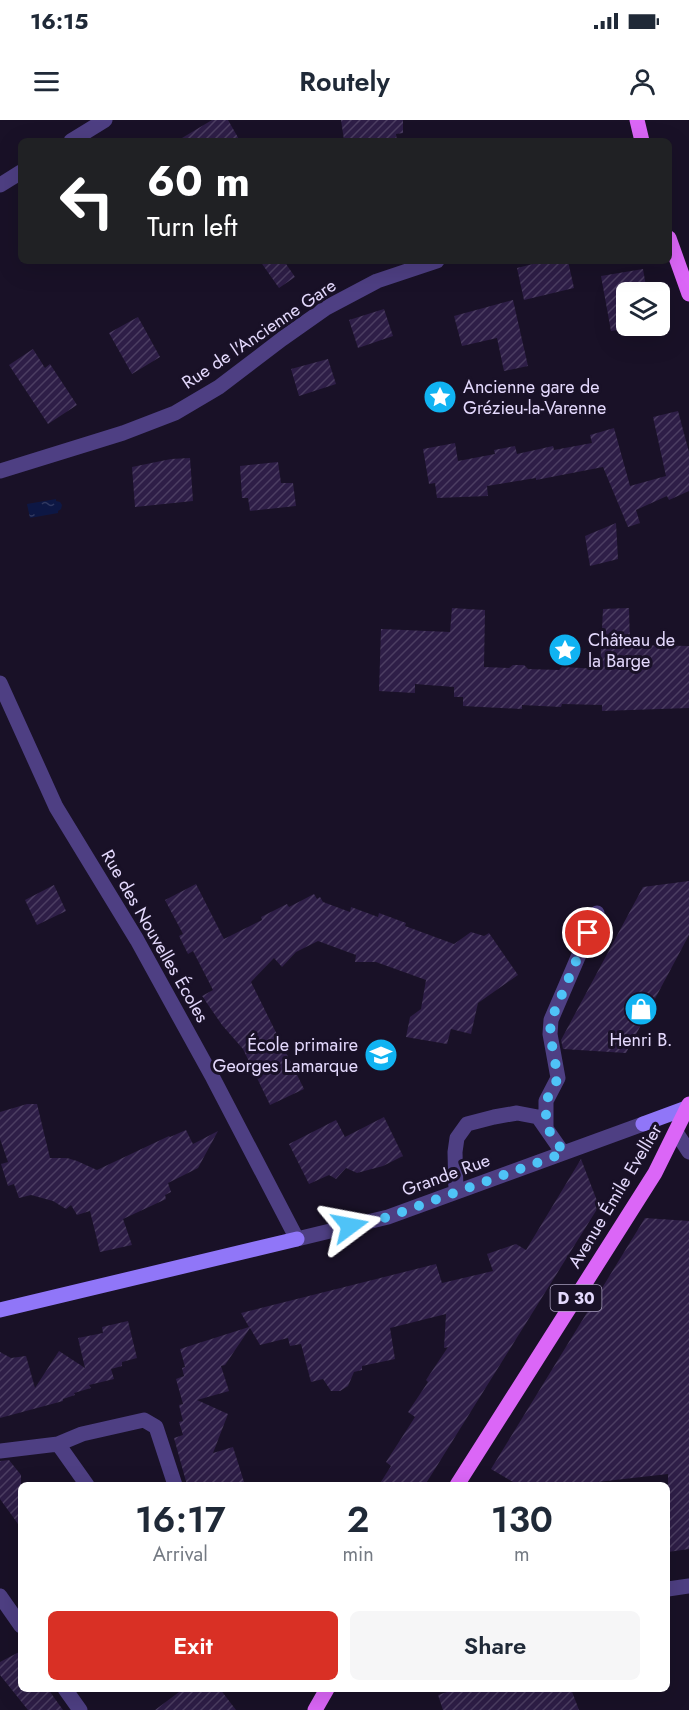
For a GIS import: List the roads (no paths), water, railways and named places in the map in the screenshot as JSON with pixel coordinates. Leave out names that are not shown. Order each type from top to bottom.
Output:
[{"type":"main road","points":[[637,120],[641,138]]},
{"type":"main road","points":[[672,246],[689,294]]},
{"type":"main road","name":"Avenue Émile Evellier","points":[[460,1482],[655,1173],[688,1106]]},
{"type":"main road","points":[[315,1710],[325,1692]]},
{"type":"street","points":[[76,138],[105,120]]},
{"type":"street","points":[[0,185],[18,174]]},
{"type":"street","name":"Rue de l'Ancienne Gare","points":[[0,471],[123,433],[175,413],[219,387],[326,308],[377,281],[428,264]]},
{"type":"street","name":"Rue des Nouvelles Écoles","points":[[0,683],[56,807],[137,940],[218,1087],[297,1239]]},
{"type":"street","points":[[546,1126],[546,1101],[558,1078],[550,1034],[551,1020],[597,913]]},
{"type":"street","name":"Grande Rue","points":[[0,1310],[388,1217],[688,1106]]},
{"type":"street","points":[[456,1192],[457,1138],[467,1124],[517,1113],[538,1117],[564,1153]]},
{"type":"street","points":[[676,1132],[689,1152]]},
{"type":"street","points":[[0,1451],[58,1444],[82,1434],[144,1420],[156,1427],[174,1482]]},
{"type":"street","points":[[58,1444],[85,1482]]},
{"type":"street","points":[[670,1589],[689,1586]]},
{"type":"street","points":[[0,1596],[18,1622]]},
{"type":"street","points":[[67,1692],[80,1710]]},
{"type":"water","points":[[56,499],[62,505],[58,513],[30,518],[27,504]]},
{"type":"place","name":"Ancienne gare de Grézieu-la-Varenne","points":[[440,397]]},
{"type":"place","name":"Château de la Barge","points":[[565,650]]},
{"type":"place","name":"Henri B.","points":[[641,1009]]},
{"type":"place","name":"École primaire Georges Lamarque","points":[[381,1055]]}]
